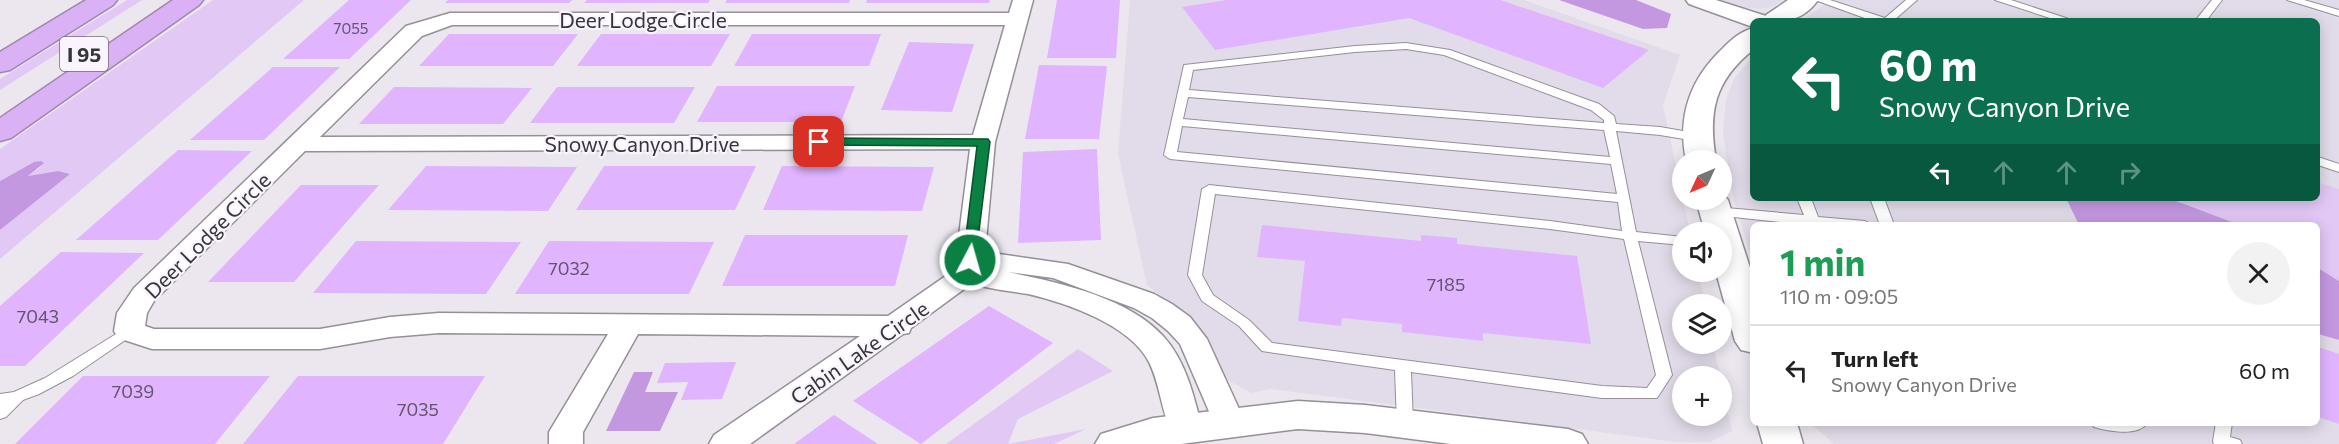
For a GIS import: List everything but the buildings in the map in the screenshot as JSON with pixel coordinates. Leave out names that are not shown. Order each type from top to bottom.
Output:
[{"type":"highway","points":[[0,40],[74,0]]},
{"type":"highway","name":"I 95","points":[[0,64],[104,0]]},
{"type":"highway","name":"I 95","points":[[0,109],[168,0]]},
{"type":"highway","points":[[0,132],[190,0]]},
{"type":"street","points":[[1696,0],[1750,18]]},
{"type":"street","points":[[1779,18],[1805,0]]},
{"type":"street","points":[[967,269],[983,142],[1021,9]]},
{"type":"street","name":"Deer Lodge Circle","points":[[129,331],[132,313],[144,295],[414,31],[450,19],[1021,9]]},
{"type":"street","points":[[1699,149],[1697,116],[1703,92],[1719,68],[1737,48],[1750,39]]},
{"type":"street","name":"Snowy Canyon Drive","points":[[300,144],[983,142]]},
{"type":"street","points":[[967,269],[1058,270],[1144,301],[1162,311],[1179,324],[1192,339],[1230,422]]},
{"type":"street","points":[[967,269],[1001,280],[1044,288],[1082,302],[1139,330],[1153,343],[1173,380],[1186,428]]},
{"type":"street","name":"Cabin Lake Circle","points":[[726,444],[898,326],[967,269]]},
{"type":"street","points":[[1732,271],[1750,328]]},
{"type":"street","points":[[129,331],[152,339],[256,341],[320,339],[390,327],[440,323],[898,326]]},
{"type":"street","points":[[566,444],[566,432],[628,326]]},
{"type":"street","points":[[1115,444],[1153,433],[1298,415],[1405,424],[1568,444]]},
{"type":"street","points":[[1778,426],[1783,444]]},
{"type":"lane","points":[[1820,0],[1877,18]]},
{"type":"lane","points":[[1890,18],[1912,0]]},
{"type":"lane","points":[[2000,0],[2060,18]]},
{"type":"lane","points":[[2202,18],[2217,0]]},
{"type":"lane","points":[[2292,0],[2339,13]]},
{"type":"lane","points":[[1624,199],[1170,155],[1188,67],[1355,49],[1406,46],[1446,52],[1595,107],[1610,119],[1609,128],[1617,161],[1624,199],[1630,236],[1664,375],[1651,394],[1602,392],[1267,347],[1244,323],[1207,297],[1195,275],[1209,189],[1550,225],[1630,236],[1672,240]]},
{"type":"lane","points":[[1183,93],[1660,131],[1699,149]]},
{"type":"lane","points":[[1177,122],[1617,161]]},
{"type":"lane","points":[[2320,162],[2339,168]]},
{"type":"lane","points":[[1805,201],[1813,222]]},
{"type":"lane","points":[[1878,201],[1886,222]]},
{"type":"lane","points":[[1732,209],[1807,222]]},
{"type":"lane","points":[[0,412],[8,399],[58,377],[129,331]]},
{"type":"lane","points":[[1403,365],[1405,424]]},
{"type":"lane","points":[[2224,426],[2225,443]]},
{"type":"shaded area","points":[[127,0],[142,0],[0,90],[0,79]]},
{"type":"shaded area","points":[[213,0],[304,0],[0,259],[0,230],[70,174],[58,171],[28,176],[41,167],[34,162],[0,181],[0,149]]},
{"type":"shaded area","points":[[1130,0],[1524,0],[1680,55],[1663,105],[1673,150],[1672,210],[1685,210],[1688,222],[1672,222],[1672,282],[1700,282],[1703,294],[1672,294],[1672,354],[1715,354],[1718,366],[1672,366],[1672,426],[1731,426],[1732,431],[1710,442],[1676,442],[1271,389],[1252,393],[1229,381],[1218,368],[1194,324],[1147,285],[1118,154]]},
{"type":"shaded area","points":[[1559,0],[1636,0],[1671,14],[1667,28],[1643,29]]},
{"type":"shaded area","points":[[1714,0],[1782,0],[1775,6],[1760,9],[1733,7]]},
{"type":"shaded area","points":[[1831,0],[2339,0],[2339,189],[2320,183],[2320,18],[1804,18]]},
{"type":"shaded area","points":[[1750,60],[1750,201],[2067,201],[2078,222],[1750,222],[1750,252],[1733,197],[1732,150],[1726,150],[1723,133],[1726,99],[1734,79]]},
{"type":"shaded area","points":[[34,162],[44,163],[28,176],[58,171],[70,174],[0,230],[0,181]]},
{"type":"shaded area","points":[[2320,183],[2339,189],[2339,281],[2320,269],[2320,222],[2232,222],[2176,201],[2320,201]]},
{"type":"shaded area","points":[[2067,201],[2176,201],[2232,222],[2078,222]]},
{"type":"shaded area","points":[[2320,269],[2339,281],[2339,340],[2320,335]]},
{"type":"shaded area","points":[[2320,335],[2339,340],[2339,444],[1834,444],[1813,426],[2320,426]]},
{"type":"shaded area","points":[[1078,349],[1113,371],[1018,419],[1008,444],[946,444]]},
{"type":"shaded area","points":[[634,372],[653,372],[645,392],[678,392],[660,431],[606,431]]},
{"type":"shaded area","points":[[1086,429],[1054,444],[1008,444]]},
{"type":"route","points":[[819,142],[983,142],[970,260]]}]
